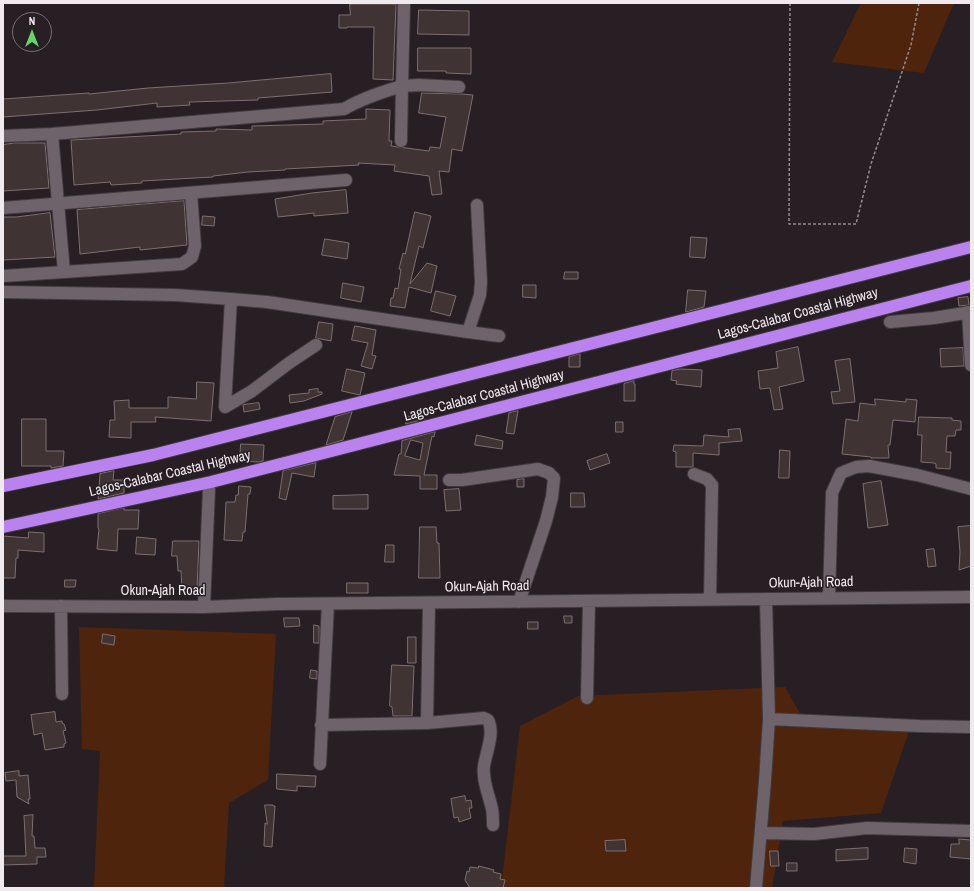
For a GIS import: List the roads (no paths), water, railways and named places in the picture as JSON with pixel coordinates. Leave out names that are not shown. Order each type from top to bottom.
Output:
[{"type":"highway","name":"Lagos-Calabar Coastal Highway","points":[[3,486],[153,455],[971,247]]},
{"type":"highway","name":"Lagos-Calabar Coastal Highway","points":[[3,527],[211,482],[971,286]]},
{"type":"street","points":[[401,141],[404,3]]},
{"type":"street","points":[[3,136],[52,134],[344,109],[367,97],[402,86],[419,85],[459,87]]},
{"type":"street","points":[[52,134],[64,272]]},
{"type":"street","points":[[3,208],[346,180]]},
{"type":"street","points":[[3,276],[182,264],[192,257],[195,246],[191,193]]},
{"type":"street","points":[[468,332],[480,295],[481,282],[477,205]]},
{"type":"street","points":[[3,292],[175,295],[231,299],[316,309],[499,336]]},
{"type":"street","points":[[231,299],[225,407],[252,391],[316,345]]},
{"type":"street","points":[[890,322],[934,318],[969,312],[971,365]]},
{"type":"street","points":[[829,598],[832,494],[841,473],[856,467],[869,466],[917,475],[971,489]]},
{"type":"street","points":[[449,480],[462,480],[538,469],[549,473],[554,478],[552,497],[546,521],[518,602]]},
{"type":"street","points":[[694,474],[707,479],[712,485],[710,600]]},
{"type":"street","points":[[204,607],[209,490]]},
{"type":"street","name":"Okun-Ajah Road","points":[[3,606],[204,607],[328,604],[971,597]]},
{"type":"street","points":[[756,888],[768,719],[766,599]]},
{"type":"street","points":[[587,698],[589,601]]},
{"type":"street","points":[[427,723],[429,603]]},
{"type":"street","points":[[320,764],[328,604]]},
{"type":"street","points":[[61,606],[62,694]]},
{"type":"street","points":[[321,725],[427,723],[484,718],[488,720],[490,724],[490,740],[484,767],[485,783],[492,810],[493,825]]},
{"type":"street","points":[[768,719],[911,726],[971,726]]},
{"type":"street","points":[[760,833],[814,834],[868,828],[971,831]]}]
